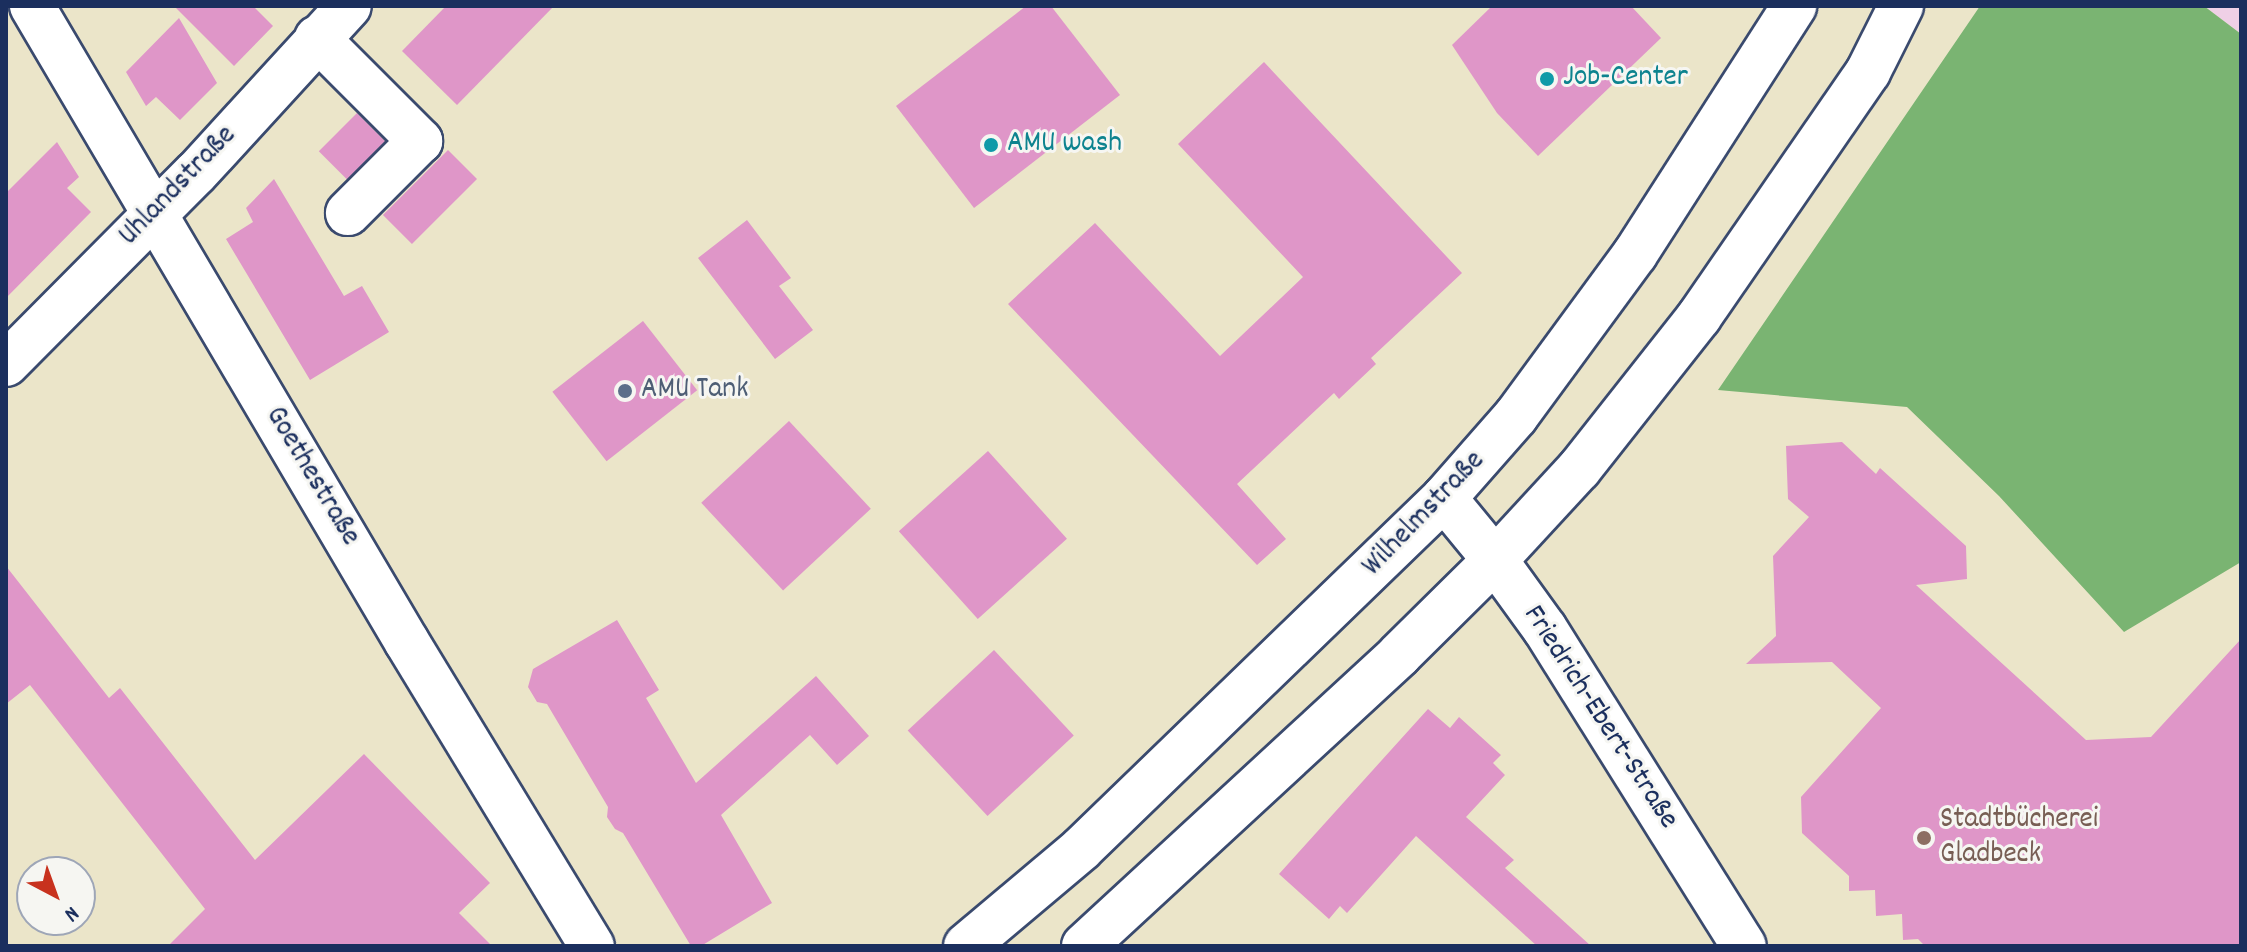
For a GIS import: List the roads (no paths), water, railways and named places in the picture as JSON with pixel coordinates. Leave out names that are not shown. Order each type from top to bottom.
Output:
[{"type":"main road","name":"Goethestraße","points":[[32,6],[407,642],[592,946]]},
{"type":"main road","name":"Uhlandstraße","points":[[6,364],[154,214],[349,6]]},
{"type":"main road","name":"Wilhelmstraße","points":[[966,946],[1081,849],[1444,498],[1516,416],[1635,254],[1794,6]]},
{"type":"main road","points":[[1084,946],[1399,655],[1495,560],[1579,469],[1699,317],[1868,72],[1901,6]]},
{"type":"main road","points":[[317,38],[420,141],[348,213]]},
{"type":"main road","name":"Friedrich-Ebert-Straße","points":[[1444,498],[1495,560],[1545,629],[1744,946]]},
{"type":"place","name":"Job-Center","points":[[1547,79]]},
{"type":"place","name":"AMU wash","points":[[991,145]]},
{"type":"place","name":"AMU Tank","points":[[625,391]]},
{"type":"place","name":"Stadtbücherei Gladbeck","points":[[1924,838]]}]
